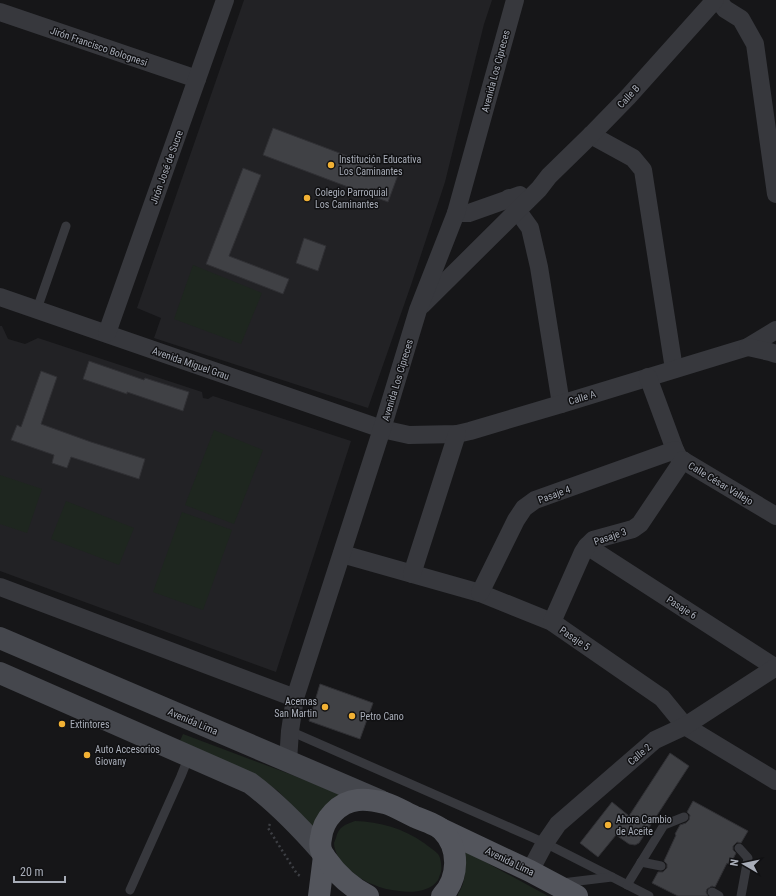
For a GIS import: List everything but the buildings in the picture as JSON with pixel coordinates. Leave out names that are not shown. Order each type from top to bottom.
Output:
[{"type":"main road","name":"Avenida Lima","points":[[0,638],[386,803],[530,871],[577,896]]},
{"type":"main road","points":[[0,673],[250,783],[280,807],[300,827],[343,879],[355,889],[368,896]]},
{"type":"main road","name":"Avenida Lima","points":[[320,892],[323,853],[321,838],[324,825],[328,817],[342,805],[350,802],[368,800],[386,803]]},
{"type":"main road","points":[[441,829],[453,846],[456,867],[454,877],[442,896]]},
{"type":"street","name":"Jirón José de Sucre","points":[[107,333],[225,0]]},
{"type":"street","name":"Avenida Los Cipreces","points":[[288,761],[290,731],[295,698],[382,429],[418,310],[456,213],[514,0]]},
{"type":"street","name":"Calle B","points":[[418,310],[513,204],[539,188],[549,176],[628,97],[716,0]]},
{"type":"street","points":[[716,0],[741,19],[755,44],[776,194]]},
{"type":"street","name":"Jirón Francisco Bolognesi","points":[[0,12],[197,79]]},
{"type":"street","points":[[591,135],[633,158],[643,170],[674,369]]},
{"type":"street","name":"Calle B","points":[[456,213],[469,213],[513,204]]},
{"type":"street","points":[[513,204],[530,228],[540,267],[561,404]]},
{"type":"street","name":"Avenida Miguel Grau","points":[[0,297],[382,429]]},
{"type":"street","name":"Calle A","points":[[382,429],[409,435],[457,434],[470,431],[748,347],[776,330]]},
{"type":"street","points":[[748,347],[776,354]]},
{"type":"street","points":[[648,377],[679,455]]},
{"type":"street","points":[[412,574],[457,434]]},
{"type":"street","name":"Calle César Vallejo","points":[[679,455],[776,516]]},
{"type":"street","name":"Pasaje 3","points":[[552,622],[587,546],[593,540],[633,529],[640,524],[679,455]]},
{"type":"street","name":"Pasaje 4","points":[[480,592],[516,520],[524,508],[535,500],[679,455]]},
{"type":"street","name":"Pasaje 6","points":[[587,546],[776,667]]},
{"type":"street","name":"Pasaje 5","points":[[342,554],[480,592],[552,622],[662,698],[685,726],[776,781]]},
{"type":"street","points":[[0,587],[295,698]]},
{"type":"street","name":"Calle 2","points":[[530,871],[544,843],[558,824],[655,740],[685,726],[776,667]]},
{"type":"lane","points":[[37,310],[66,226]]},
{"type":"lane","points":[[290,731],[544,843],[649,896]]},
{"type":"lane","points":[[130,890],[189,756]]},
{"type":"lane","points":[[627,885],[664,825],[684,817]]},
{"type":"lane","points":[[739,848],[748,858],[741,896]]},
{"type":"lane","points":[[641,862],[661,866]]},
{"type":"lane","points":[[556,884],[612,877]]},
{"type":"path","points":[[280,807],[268,828],[296,874],[320,892]]},
{"type":"shaded area","name":"Colegio Parroquial Los Caminantes","points":[[244,0],[492,0],[484,24],[445,182],[368,408],[154,338],[161,318],[137,308]]},
{"type":"shaded area","points":[[193,265],[262,293],[241,344],[174,319]]},
{"type":"shaded area","points":[[0,326],[2,326],[8,339],[25,344],[38,338],[202,392],[203,398],[208,399],[213,396],[351,441],[276,672],[0,571]]},
{"type":"shaded area","points":[[214,430],[263,450],[234,524],[185,505]]},
{"type":"shaded area","points":[[0,475],[42,489],[27,533],[0,524]]},
{"type":"shaded area","points":[[66,501],[134,528],[119,565],[51,539]]},
{"type":"shaded area","points":[[182,512],[232,530],[203,610],[153,592]]},
{"type":"shaded area","points":[[183,734],[340,794],[314,828],[278,791],[264,781],[179,743]]},
{"type":"shaded area","points":[[355,821],[382,824],[408,833],[424,843],[438,854],[440,858],[441,872],[438,880],[435,884],[420,891],[404,892],[382,888],[360,878],[342,862],[335,849],[334,843],[339,831],[346,825]]},
{"type":"shaded area","points":[[465,851],[548,896],[458,896],[464,879]]},
{"type":"place","name":"Institución Educativa Los Caminantes","points":[[331,165]]},
{"type":"place","name":"Colegio Parroquial Los Caminantes","points":[[307,198]]},
{"type":"place","name":"Acemas San Martin","points":[[325,707]]},
{"type":"place","name":"Petro Cano","points":[[352,716]]},
{"type":"place","name":"Extintores","points":[[62,724]]},
{"type":"place","name":"Auto Accesorios Giovany","points":[[87,755]]},
{"type":"place","name":"Ahora Cambio de Aceite","points":[[608,825]]}]
